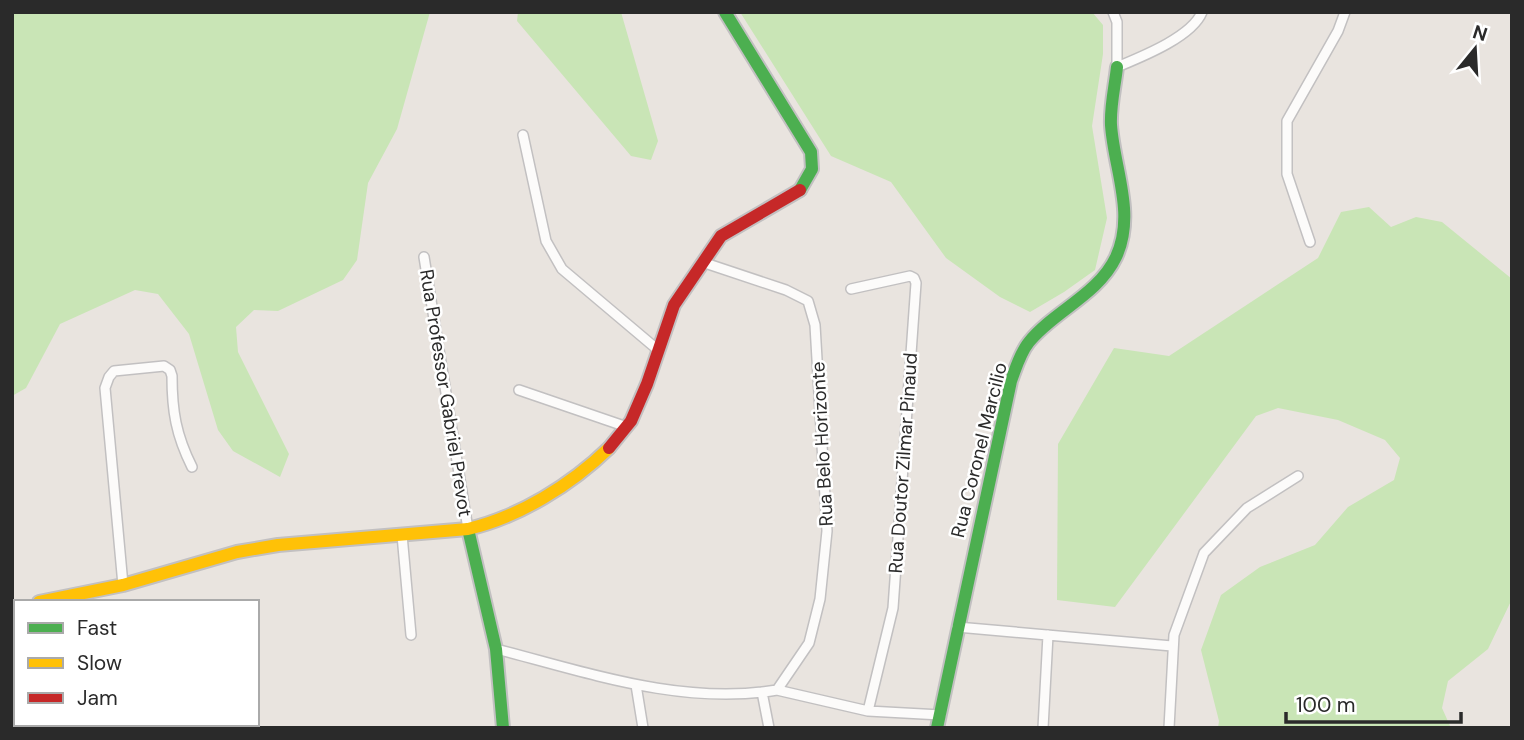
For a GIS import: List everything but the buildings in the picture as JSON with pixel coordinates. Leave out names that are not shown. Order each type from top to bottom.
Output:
[{"type":"street","points":[[49,600],[123,585],[278,545],[468,529],[494,523],[569,481],[607,450],[631,421],[647,384],[674,305],[702,262],[721,236],[801,189],[812,169],[811,152],[725,12]]},
{"type":"street","name":"Rua Coronel Marcilio","points":[[939,721],[1011,381],[1027,343],[1054,316],[1093,290],[1115,259],[1125,234],[1124,201],[1111,123],[1117,67],[1117,22],[1113,12]]},
{"type":"street","points":[[1117,67],[1157,51],[1199,21],[1202,12]]},
{"type":"street","points":[[1310,242],[1287,174],[1287,121],[1338,31],[1345,12]]},
{"type":"street","points":[[523,135],[546,241],[562,269],[658,350]]},
{"type":"street","name":"Rua Professor Gabriel Prevot","points":[[424,257],[468,529]]},
{"type":"street","name":"Rua Belo Horizonte","points":[[702,262],[786,290],[808,301],[816,325],[827,531],[820,599],[809,643],[777,690]]},
{"type":"street","name":"Rua Doutor Zilmar Pinaud","points":[[851,289],[910,276],[916,283],[893,608],[867,710]]},
{"type":"street","points":[[123,585],[105,388],[114,372],[164,366],[170,370],[173,416],[181,445],[192,467]]},
{"type":"street","points":[[519,390],[627,427]]},
{"type":"street","points":[[1169,728],[1174,635],[1205,553],[1247,508],[1298,476]]},
{"type":"street","points":[[468,529],[496,649],[503,728]]},
{"type":"street","points":[[402,535],[411,635]]},
{"type":"street","points":[[957,627],[1172,646]]},
{"type":"street","points":[[1043,728],[1048,635]]},
{"type":"street","points":[[496,649],[636,685],[701,693],[777,690],[867,710],[939,721]]},
{"type":"street","points":[[636,685],[643,728]]},
{"type":"street","points":[[762,692],[769,728]]},
{"type":"green space","points":[[12,12],[430,12],[397,129],[368,183],[357,260],[343,280],[278,311],[254,310],[236,327],[238,352],[289,454],[280,477],[233,451],[218,430],[189,334],[158,294],[135,290],[60,324],[26,388],[12,396]]},
{"type":"green space","points":[[518,12],[621,12],[658,141],[651,160],[631,156],[517,21]]},
{"type":"green space","points":[[740,12],[1092,12],[1103,25],[1103,54],[1092,126],[1107,218],[1095,270],[1030,312],[1000,297],[946,258],[891,182],[831,156]]},
{"type":"green space","points":[[1369,207],[1391,227],[1416,217],[1442,222],[1512,279],[1512,599],[1488,649],[1448,681],[1442,708],[1451,728],[1218,728],[1219,721],[1201,650],[1221,595],[1260,567],[1315,545],[1348,507],[1394,480],[1400,458],[1385,440],[1338,420],[1278,408],[1256,416],[1115,607],[1057,600],[1058,444],[1114,348],[1169,356],[1318,258],[1341,212]]},
{"type":"traffic: fast","points":[[725,12],[811,152],[812,169],[800,190]]},
{"type":"traffic: fast","points":[[937,728],[1011,381],[1026,346],[1039,331],[1098,282],[1116,257],[1122,241],[1124,208],[1111,125],[1117,67]]},
{"type":"traffic: fast","points":[[468,529],[496,649],[503,728]]},
{"type":"traffic: slow","points":[[49,600],[123,585],[237,552],[278,545],[468,529],[487,524],[525,508],[561,487],[609,448]]},
{"type":"traffic: jam","points":[[609,448],[631,421],[647,384],[674,305],[721,236],[800,190]]}]
